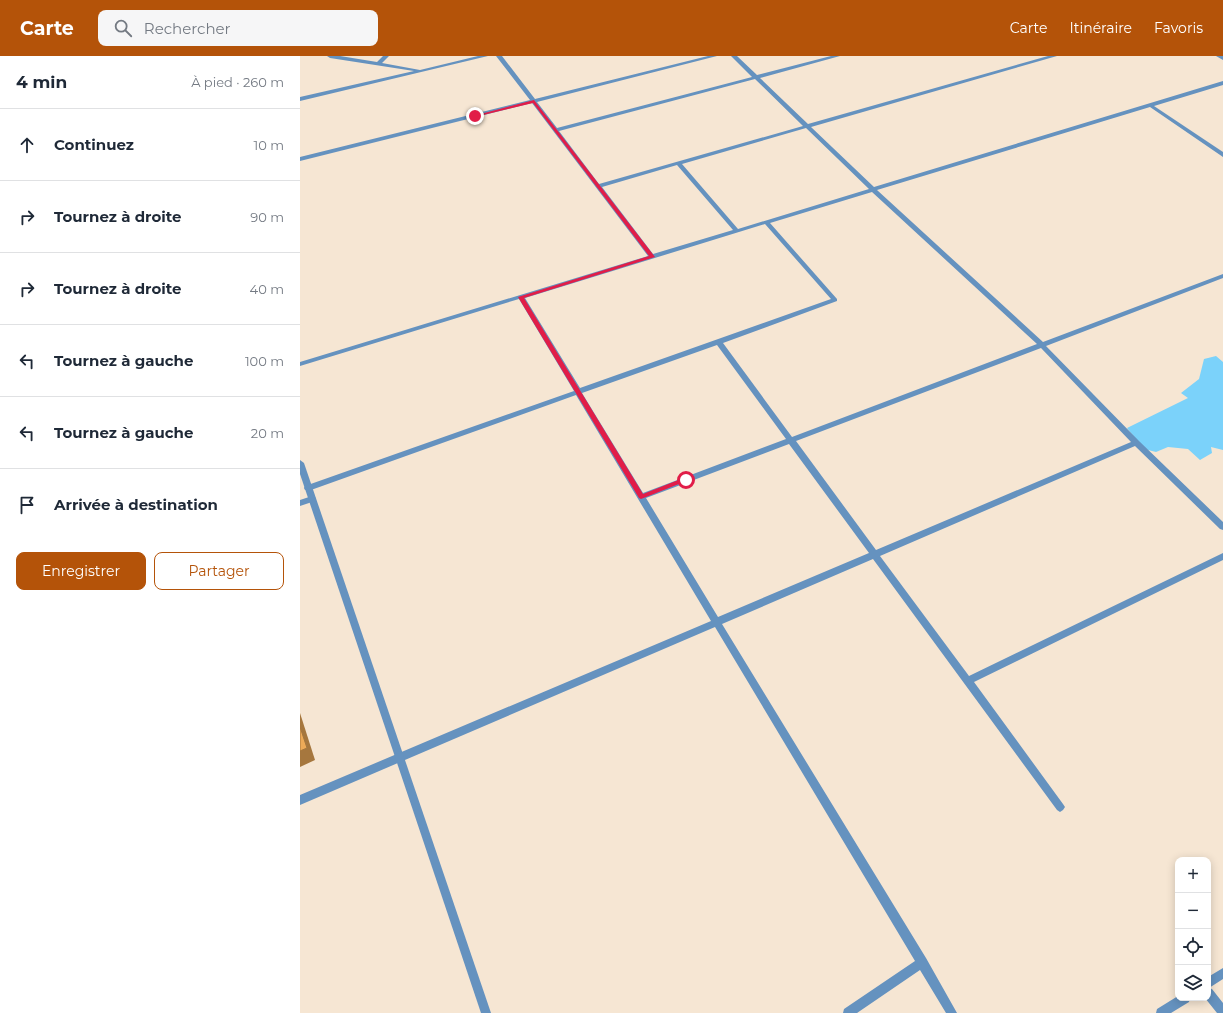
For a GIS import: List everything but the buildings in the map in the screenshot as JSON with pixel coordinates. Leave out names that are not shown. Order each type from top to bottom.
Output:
[{"type":"street","points":[[330,56],[423,70]]},
{"type":"street","points":[[378,64],[386,56]]},
{"type":"street","points":[[300,99],[485,56]]},
{"type":"street","points":[[499,56],[652,257]]},
{"type":"street","points":[[300,158],[534,102],[714,56]]},
{"type":"street","points":[[734,56],[873,190],[1042,345],[1136,443],[1223,527]]},
{"type":"street","points":[[555,130],[837,56]]},
{"type":"street","points":[[598,186],[1054,56]]},
{"type":"street","points":[[1219,56],[1223,58]]},
{"type":"street","points":[[300,364],[1223,83]]},
{"type":"street","points":[[1150,105],[1223,155]]},
{"type":"street","points":[[678,163],[737,231]]},
{"type":"street","points":[[308,488],[835,300],[766,222]]},
{"type":"street","points":[[641,497],[1223,276]]},
{"type":"street","points":[[521,297],[952,1013]]},
{"type":"street","points":[[718,342],[1060,807]]},
{"type":"street","points":[[300,800],[1136,443]]},
{"type":"street","points":[[300,463],[486,1013]]},
{"type":"street","points":[[300,503],[312,499]]},
{"type":"street","points":[[968,681],[1223,556]]},
{"type":"street","points":[[848,1013],[922,962]]},
{"type":"street","points":[[1211,981],[1223,973]]},
{"type":"street","points":[[1211,997],[1223,1012]]},
{"type":"street","points":[[1161,1013],[1180,1001]]},
{"type":"water","points":[[1216,356],[1223,362],[1223,450],[1211,447],[1212,453],[1200,460],[1188,449],[1168,447],[1156,452],[1148,450],[1140,444],[1127,428],[1188,398],[1181,393],[1199,379],[1204,359]]},
{"type":"route","points":[[475,116],[534,102],[652,257],[521,297],[641,497],[686,480]]}]
